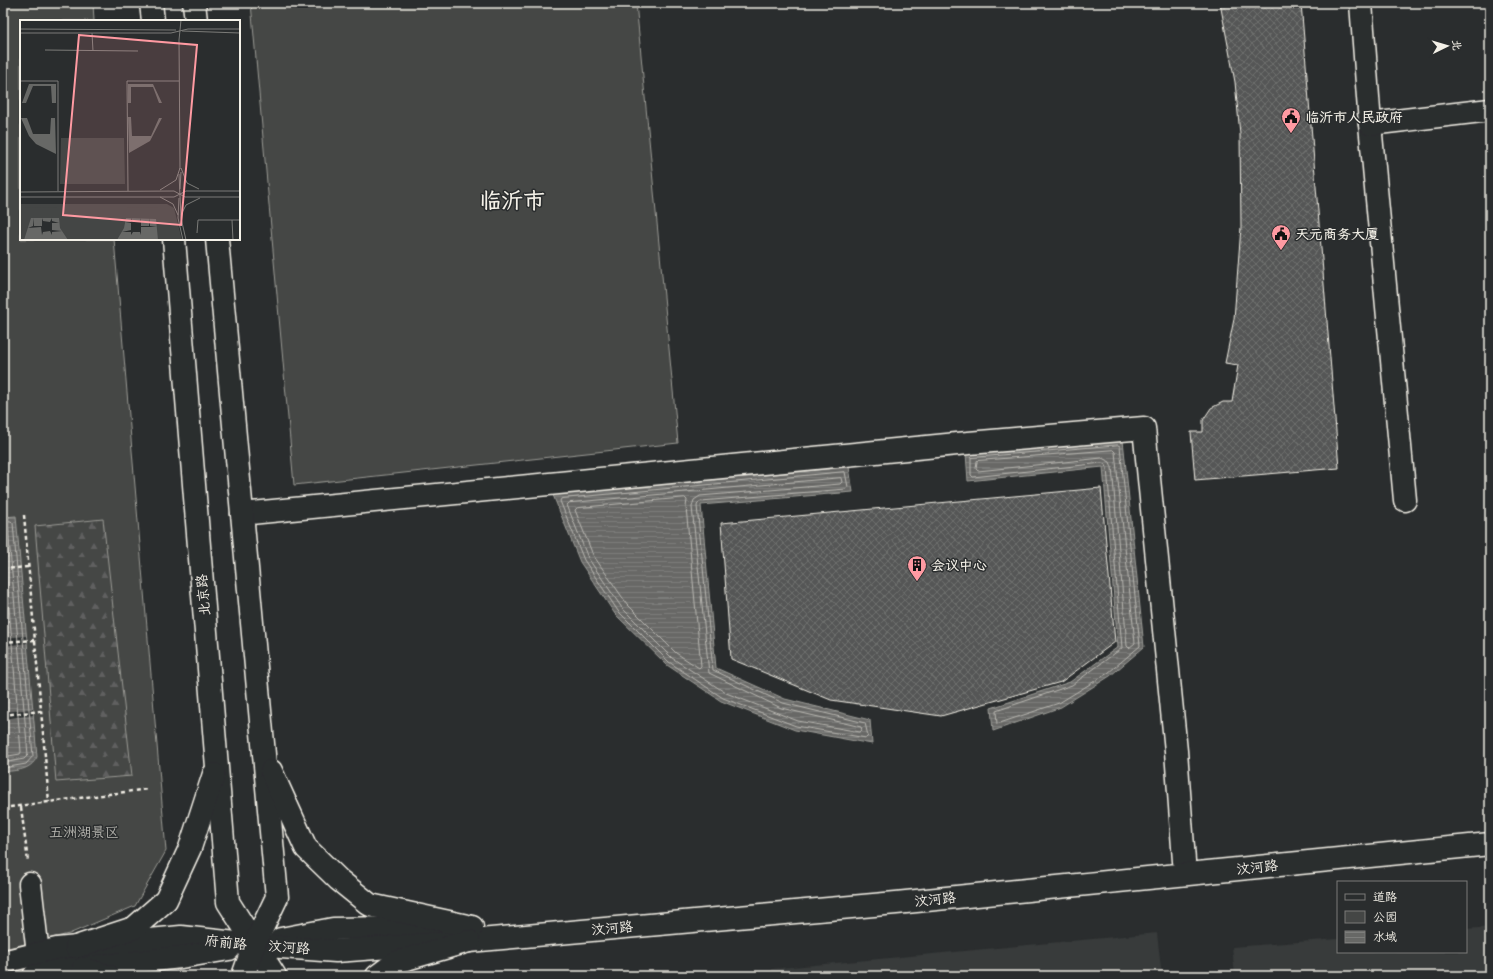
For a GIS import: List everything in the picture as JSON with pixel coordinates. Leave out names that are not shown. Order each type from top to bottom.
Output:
[{"type":"street","points":[[151,3],[153,20]]},
{"type":"street","points":[[194,3],[196,20]]},
{"type":"street","points":[[1361,3],[1370,124],[1405,500]]},
{"type":"street","points":[[1370,124],[1490,110]]},
{"type":"street","name":"北京路","points":[[174,240],[228,902],[254,945],[276,976]]},
{"type":"street","points":[[217,240],[277,897],[254,945],[243,976]]},
{"type":"street","points":[[242,514],[957,444],[1144,428],[1176,751],[1184,861]]},
{"type":"street","points":[[264,756],[306,848],[344,884],[370,905],[470,934]]},
{"type":"street","points":[[76,947],[134,928],[166,900],[190,848],[217,764]]},
{"type":"street","name":"汶河路","points":[[470,934],[1490,830]]},
{"type":"street","name":"汶河路","points":[[254,945],[333,929],[470,934],[896,903],[1490,844]]},
{"type":"street","points":[[30,884],[38,954]]},
{"type":"street","points":[[377,976],[396,962],[470,934]]},
{"type":"street","name":"府前路","points":[[3,962],[76,947],[181,937],[254,945]]},
{"type":"street","name":"府前路","points":[[34,976],[60,970],[181,957],[254,945]]},
{"type":"street","points":[[83,968],[109,976]]},
{"type":"path","points":[[24,515],[49,802]]},
{"type":"path","points":[[3,569],[29,566]]},
{"type":"path","points":[[3,642],[35,640]]},
{"type":"path","points":[[3,715],[41,711]]},
{"type":"path","points":[[3,808],[21,807],[148,789]]},
{"type":"path","points":[[21,807],[30,884]]},
{"type":"shaded area","points":[[1490,927],[1490,976],[1235,976],[1232,947],[1337,939],[1337,953],[1467,953],[1467,929]]},
{"type":"shaded area","points":[[1157,933],[1162,976],[772,976],[771,969]]},
{"type":"green space","name":"五洲湖景区","points":[[3,3],[93,3],[94,20],[20,20],[20,240],[114,240],[166,851],[135,906],[69,934],[3,949]]},
{"type":"green space","points":[[251,3],[636,3],[678,443],[294,485]]},
{"type":"green space","points":[[103,519],[132,776],[56,782],[35,526]]},
{"type":"water","points":[[1123,440],[1144,647],[1110,676],[1061,707],[993,731],[991,708],[1070,682],[1118,647],[1103,467],[968,481],[966,453]]},
{"type":"water","points":[[849,467],[853,492],[701,505],[716,668],[785,699],[870,720],[872,744],[795,730],[721,701],[667,665],[615,614],[580,562],[553,495]]},
{"type":"water","points":[[16,516],[37,757],[31,765],[23,769],[3,772],[3,517]]},
{"type":"pier","points":[[26,636],[27,643],[3,646],[3,638]]},
{"type":"pier","points":[[33,709],[33,715],[3,719],[3,712]]},
{"type":"building","name":"天元商务大厦","points":[[1220,3],[1301,3],[1339,468],[1195,480],[1191,432],[1203,432],[1203,420],[1211,408],[1223,402],[1232,402],[1238,365],[1225,363],[1234,319],[1241,227],[1240,134],[1235,82]]},
{"type":"building","name":"会议中心","points":[[1101,488],[1115,642],[1061,682],[941,716],[831,700],[731,659],[721,523]]},
{"type":"place","name":"临沂市人民政府","points":[[1291,134]]},
{"type":"place","name":"天元商务大厦","points":[[1281,251]]},
{"type":"place","name":"会议中心","points":[[917,582]]},
{"type":"district","name":"临沂市","points":[[512,200]]}]
